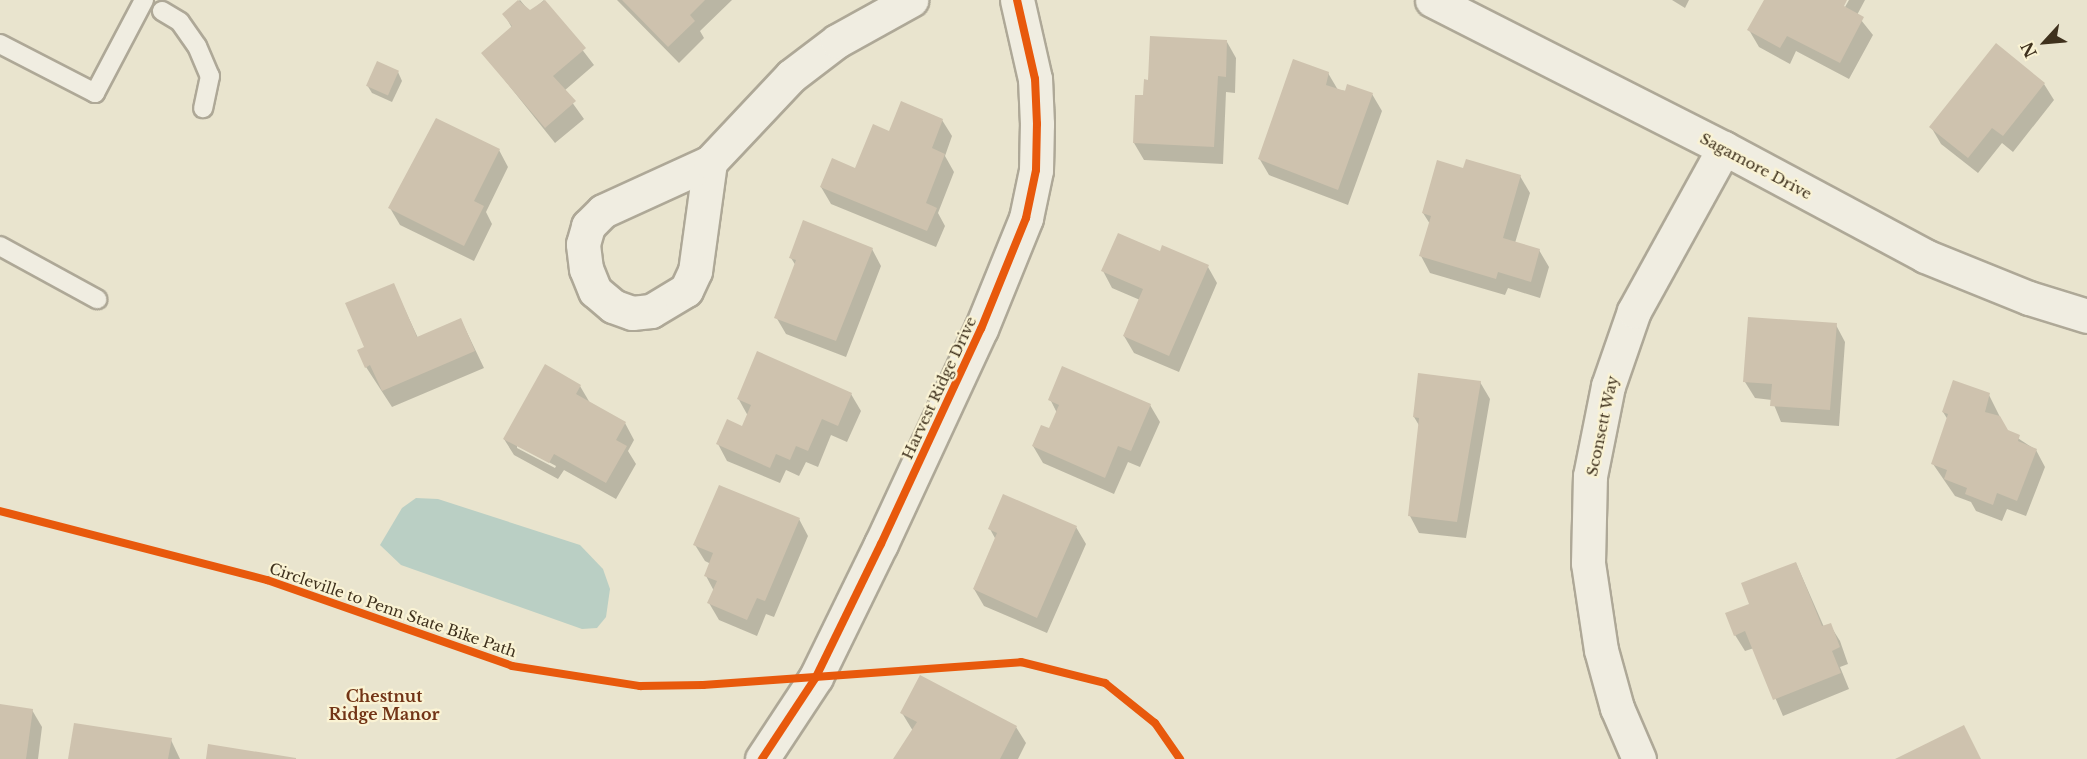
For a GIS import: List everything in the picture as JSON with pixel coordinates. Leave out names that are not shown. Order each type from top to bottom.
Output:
[{"type":"street","points":[[710,162],[694,271],[686,290],[651,311],[632,313],[613,306],[595,291],[586,269],[583,244],[588,226],[603,211],[710,162],[791,76],[837,41],[910,0]]},
{"type":"street","name":"Harvest Ridge Drive","points":[[762,759],[816,677],[871,565],[981,329],[1026,218],[1036,170],[1037,124],[1035,79],[1017,0]]},
{"type":"street","name":"Sagamore Drive","points":[[1432,0],[1724,148],[1925,256],[2029,298],[2087,316]]},
{"type":"street","name":"Sconsett Way","points":[[1639,759],[1617,708],[1601,650],[1588,563],[1590,476],[1608,386],[1634,311],[1724,148]]},
{"type":"lane","points":[[0,44],[95,93],[144,0]]},
{"type":"lane","points":[[162,11],[180,22],[202,56],[210,76],[203,108]]},
{"type":"lane","points":[[0,246],[97,299]]},
{"type":"shaded area","points":[[416,498],[438,499],[580,545],[603,569],[610,589],[606,617],[597,628],[582,629],[401,565],[380,545],[402,508]]},
{"type":"building","points":[[518,0],[530,10],[545,0],[586,48],[553,76],[576,101],[545,128],[481,53],[512,26],[502,14]]},
{"type":"building","points":[[622,0],[705,0],[690,15],[695,21],[668,47]]},
{"type":"building","points":[[1764,0],[1847,0],[1844,6],[1864,17],[1840,63],[1787,36],[1780,48],[1747,30]]},
{"type":"building","points":[[1150,36],[1227,40],[1226,77],[1218,76],[1214,147],[1133,143],[1135,95],[1143,95],[1144,79],[1148,80]]},
{"type":"building","points":[[1996,43],[2045,83],[2003,136],[1992,128],[1968,158],[1929,127]]},
{"type":"building","points":[[1293,59],[1329,72],[1326,85],[1345,91],[1347,84],[1373,93],[1338,190],[1258,159]]},
{"type":"building","points":[[377,61],[399,71],[388,95],[366,86]]},
{"type":"building","points":[[901,101],[943,119],[932,148],[945,154],[926,203],[937,208],[927,231],[820,187],[832,158],[855,168],[873,124],[889,131]]},
{"type":"building","points":[[436,118],[500,149],[474,201],[484,206],[464,246],[388,208]]},
{"type":"building","points":[[1466,159],[1521,175],[1503,238],[1540,249],[1531,282],[1498,272],[1496,279],[1419,256],[1431,216],[1422,213],[1437,160],[1463,168]]},
{"type":"building","points":[[803,220],[873,248],[836,341],[774,318],[796,260],[789,258]]},
{"type":"building","points":[[1118,233],[1160,251],[1162,245],[1209,265],[1169,356],[1123,336],[1143,289],[1101,271]]},
{"type":"building","points":[[394,283],[417,337],[461,318],[475,351],[382,391],[370,365],[365,368],[357,350],[364,347],[345,303]]},
{"type":"building","points":[[1748,317],[1837,323],[1830,410],[1770,406],[1772,384],[1743,382]]},
{"type":"building","points":[[757,351],[852,393],[838,426],[822,419],[808,451],[796,446],[790,460],[776,454],[770,468],[716,444],[727,419],[742,426],[751,405],[737,399]]},
{"type":"building","points":[[545,364],[581,385],[576,394],[626,422],[616,440],[627,446],[606,483],[554,454],[549,463],[503,439]]},
{"type":"building","points":[[1062,366],[1151,404],[1131,451],[1118,446],[1105,478],[1032,446],[1041,425],[1049,428],[1059,405],[1048,400]]},
{"type":"building","points":[[1418,373],[1481,381],[1457,522],[1408,516],[1419,418],[1413,417]]},
{"type":"building","points":[[1953,380],[1990,393],[1985,412],[2000,416],[2008,430],[2020,435],[2018,441],[2037,449],[2017,501],[1997,493],[1993,505],[1965,494],[1967,488],[1944,479],[1947,470],[1931,464],[1948,414],[1942,412]]},
{"type":"building","points":[[719,485],[800,518],[765,601],[757,598],[747,620],[707,603],[717,581],[704,576],[713,553],[693,545]]},
{"type":"building","points":[[1003,494],[1077,526],[1037,618],[973,589],[997,533],[988,529]]},
{"type":"building","points":[[1796,562],[1822,626],[1831,623],[1840,647],[1832,651],[1841,673],[1773,700],[1745,631],[1734,636],[1725,613],[1749,604],[1741,583]]},
{"type":"building","points":[[920,675],[1017,726],[1000,759],[893,759],[917,722],[900,713]]},
{"type":"building","points":[[0,704],[33,709],[26,759],[0,759]]},
{"type":"building","points":[[74,723],[172,738],[168,759],[68,759]]},
{"type":"building","points":[[1964,725],[1981,759],[1895,759]]},
{"type":"building","points":[[208,744],[296,758],[296,759],[206,759]]},
{"type":"cycle path","points":[[762,759],[816,677],[881,544],[981,329],[1026,218],[1036,170],[1037,124],[1035,79],[1017,0]]},
{"type":"cycle path","name":"Circleville to Penn State Bike Path","points":[[0,511],[267,580],[512,666],[640,686],[703,685],[1021,662],[1105,683],[1155,723],[1180,759]]},
{"type":"district","name":"Chestnut Ridge Manor","points":[[384,705]]}]
